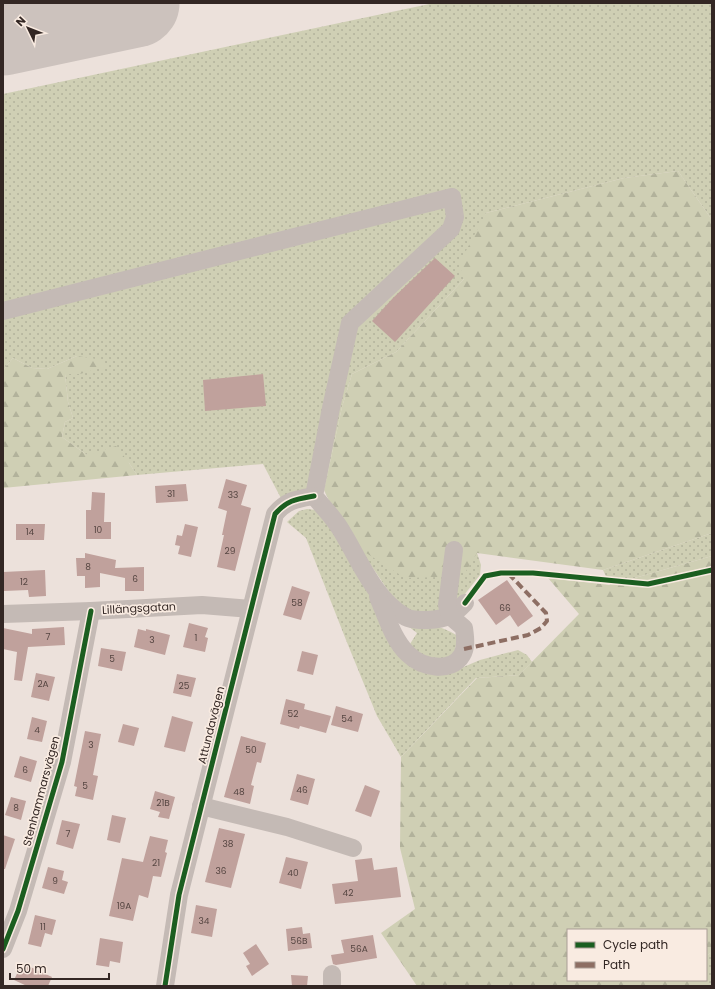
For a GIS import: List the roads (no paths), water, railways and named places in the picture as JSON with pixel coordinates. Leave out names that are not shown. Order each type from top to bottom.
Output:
[{"type":"street","points":[[3,311],[452,197],[455,217],[451,229],[350,324],[331,408],[314,496],[340,528],[375,588],[400,644],[408,654],[419,662],[431,666],[446,666],[457,662],[463,654],[466,642],[464,628],[450,616],[447,605],[454,550]]},
{"type":"street","name":"Attundavägen","points":[[165,986],[179,895],[275,514],[282,505],[314,496]]},
{"type":"street","points":[[375,588],[388,603],[405,617],[424,620],[441,620],[455,614],[465,603]]},
{"type":"street","name":"Lillängsgatan","points":[[3,614],[202,605],[251,609]]},
{"type":"street","name":"Stenhammarsvägen","points":[[3,949],[18,911],[62,762],[91,611]]},
{"type":"street","points":[[201,806],[287,827],[353,848]]}]
